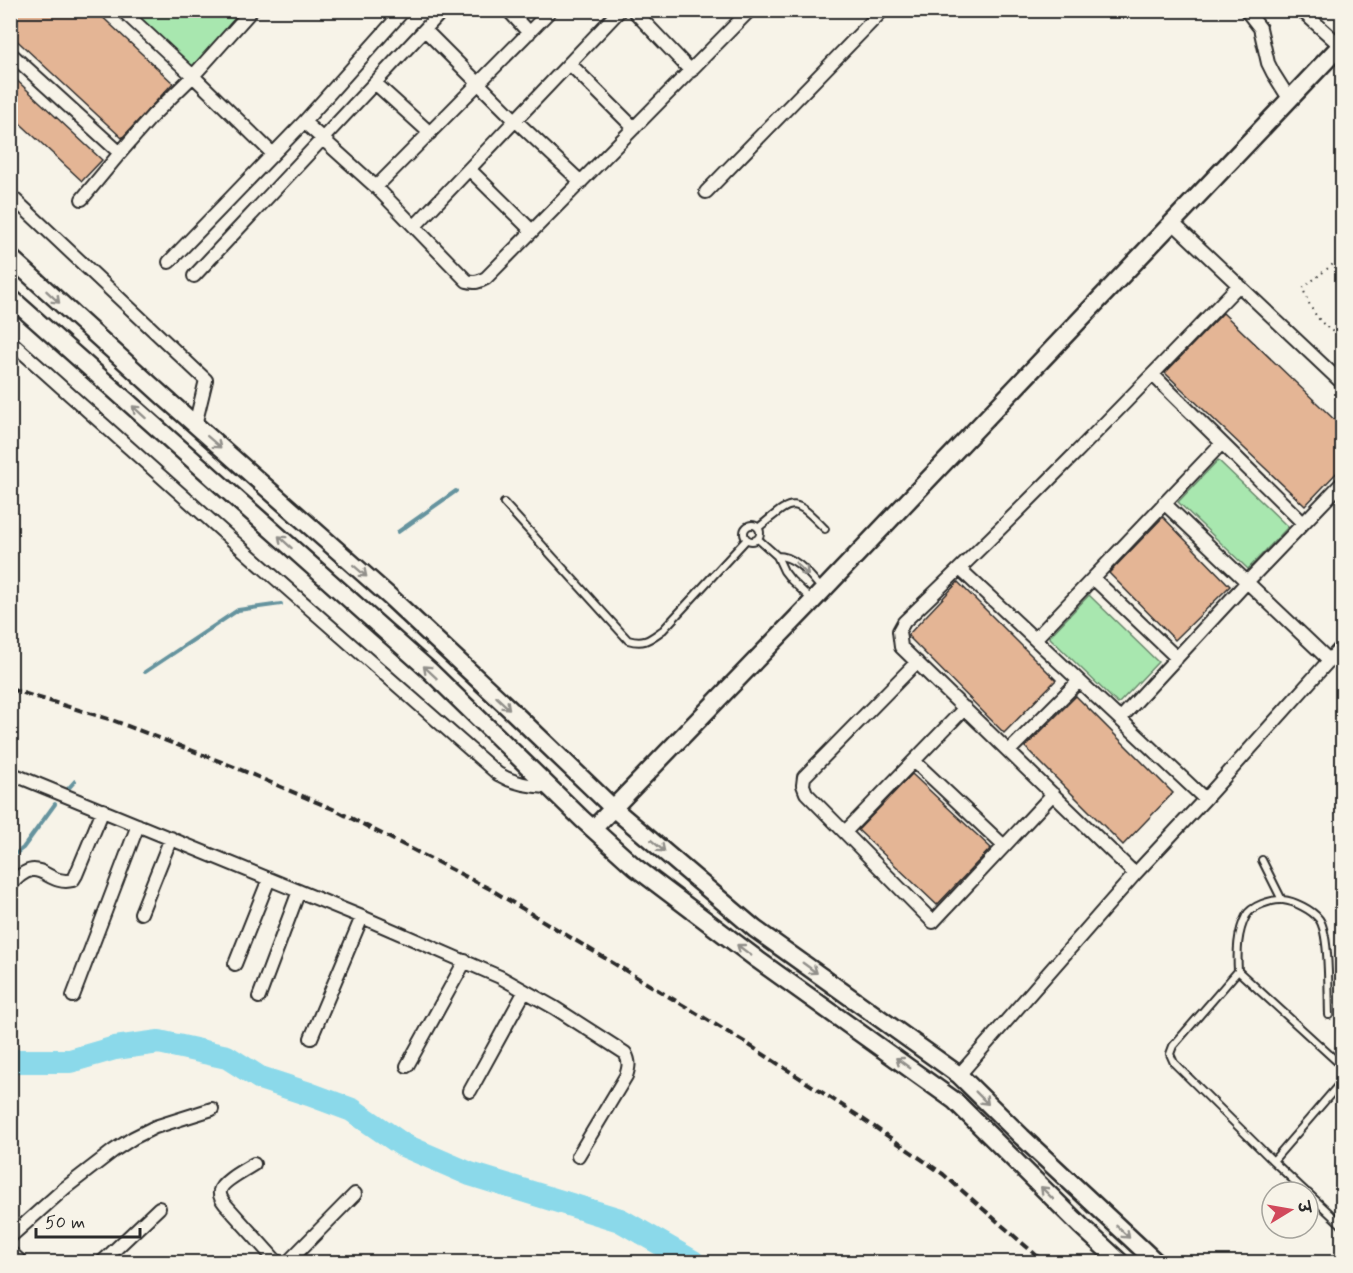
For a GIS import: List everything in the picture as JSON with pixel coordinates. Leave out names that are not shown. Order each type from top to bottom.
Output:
[{"type":"main road","points":[[593,829],[1342,45]]},
{"type":"main road","points":[[10,257],[195,425],[390,597],[613,808],[755,929],[959,1075],[1156,1263]]},
{"type":"main road","points":[[10,297],[430,671],[635,867],[758,960],[955,1101],[1120,1263]]},
{"type":"street","points":[[122,10],[273,154]]},
{"type":"street","points":[[169,262],[304,122],[404,10]]},
{"type":"street","points":[[194,276],[443,10]]},
{"type":"street","points":[[508,10],[529,33]]},
{"type":"street","points":[[376,188],[551,10]]},
{"type":"street","points":[[415,226],[620,10]]},
{"type":"street","points":[[633,10],[691,71]]},
{"type":"street","points":[[304,122],[415,226],[467,281],[480,281],[486,278],[750,10]]},
{"type":"street","points":[[706,192],[883,10]]},
{"type":"street","points":[[1246,10],[1260,28],[1268,63],[1290,100]]},
{"type":"street","points":[[1301,10],[1342,45]]},
{"type":"street","points":[[82,199],[153,115],[193,76],[250,11]]},
{"type":"street","points":[[425,30],[581,182]]},
{"type":"street","points":[[10,53],[120,153]]},
{"type":"street","points":[[570,64],[634,128]]},
{"type":"street","points":[[375,83],[430,132]]},
{"type":"street","points":[[469,169],[532,231]]},
{"type":"street","points":[[10,195],[207,380],[195,425]]},
{"type":"street","points":[[1172,222],[1342,383]]},
{"type":"street","points":[[1135,874],[901,647],[899,631],[904,622],[960,569],[1153,375],[1239,285]]},
{"type":"street","points":[[10,341],[498,774],[529,786],[549,787]]},
{"type":"street","points":[[1153,375],[1304,523]]},
{"type":"street","points":[[1035,639],[1222,442]]},
{"type":"street","points":[[1120,719],[1342,483]]},
{"type":"street","points":[[1164,503],[1330,661]]},
{"type":"street","points":[[960,569],[1205,799]]},
{"type":"street","points":[[1093,578],[1177,658]]},
{"type":"street","points":[[959,1075],[1135,874],[1342,646]]},
{"type":"street","points":[[917,662],[804,777],[803,785],[806,793],[933,922],[1053,794]]},
{"type":"street","points":[[1009,751],[1079,681]]},
{"type":"street","points":[[845,832],[964,708]]},
{"type":"street","points":[[914,761],[1004,846]]},
{"type":"street","points":[[11,773],[465,961],[500,977],[555,1008],[625,1053],[629,1060],[626,1076],[578,1156]]},
{"type":"street","points":[[10,886],[25,871],[32,869],[65,882],[73,880],[103,810]]},
{"type":"street","points":[[74,996],[138,825]]},
{"type":"street","points":[[141,913],[171,838]]},
{"type":"street","points":[[235,964],[269,879]]},
{"type":"street","points":[[260,997],[299,891]]},
{"type":"street","points":[[311,1038],[362,917]]},
{"type":"street","points":[[407,1066],[465,961]]},
{"type":"street","points":[[470,1091],[525,991]]},
{"type":"street","points":[[10,1237],[65,1188],[126,1142],[155,1127],[212,1109]]},
{"type":"street","points":[[254,1164],[222,1185],[219,1191],[220,1197],[277,1263]]},
{"type":"street","points":[[288,1263],[355,1194]]},
{"type":"street","points":[[102,1263],[159,1208]]},
{"type":"street","points":[[10,1252],[21,1263]]},
{"type":"lane","points":[[504,503],[628,639],[638,643],[646,641],[663,630],[746,540]]},
{"type":"lane","points":[[758,528],[784,507],[790,505],[807,511],[825,529]]},
{"type":"lane","points":[[751,525],[758,528],[760,534],[758,539],[751,542],[746,540],[744,535],[746,527],[751,525]]},
{"type":"lane","points":[[758,539],[777,556],[791,580],[818,595]]},
{"type":"lane","points":[[777,556],[785,556],[795,561],[818,595]]},
{"type":"lane","points":[[1262,860],[1282,900]]},
{"type":"lane","points":[[1293,1180],[1174,1063],[1170,1054],[1173,1046],[1238,970],[1237,951],[1241,931],[1247,914],[1258,905],[1282,900],[1305,907],[1319,919],[1325,933],[1329,1015]]},
{"type":"lane","points":[[1238,970],[1342,1066]]},
{"type":"lane","points":[[1273,1161],[1342,1081]]},
{"type":"lane","points":[[1320,1205],[1342,1226]]},
{"type":"path","points":[[1342,153],[1338,157],[1342,162]]},
{"type":"path","points":[[1342,257],[1303,288],[1306,300],[1315,314],[1327,327],[1342,336]]},
{"type":"green space","points":[[132,11],[228,11],[237,19],[192,68]]},
{"type":"green space","points":[[1218,460],[1288,527],[1248,569],[1178,502]]},
{"type":"green space","points":[[1089,595],[1158,662],[1118,704],[1049,637]]},
{"type":"building","points":[[10,10],[95,10],[173,83],[122,138],[10,34]]},
{"type":"building","points":[[10,74],[102,160],[82,181],[10,114]]},
{"type":"building","points":[[1223,313],[1342,427],[1342,467],[1305,506],[1165,373]]},
{"type":"building","points":[[1163,517],[1230,586],[1175,640],[1109,573]]},
{"type":"building","points":[[958,582],[1056,680],[1004,733],[908,636]]},
{"type":"building","points":[[1076,696],[1173,793],[1123,845],[1025,747]]},
{"type":"building","points":[[912,774],[991,848],[937,905],[858,830]]},
{"type":"waterway","points":[[398,532],[456,491]]},
{"type":"waterway","points":[[145,672],[238,610],[281,604]]},
{"type":"waterway","points":[[67,790],[75,781]]},
{"type":"waterway","points":[[10,858],[23,848],[55,804]]},
{"type":"waterway","points":[[10,1063],[70,1061],[115,1048],[159,1042],[227,1057],[260,1078],[352,1110],[403,1145],[470,1174],[620,1220],[693,1262]]},
{"type":"railway","points":[[10,689],[112,720],[227,764],[333,809],[490,889],[746,1043],[860,1117],[943,1174],[1044,1262]]}]
